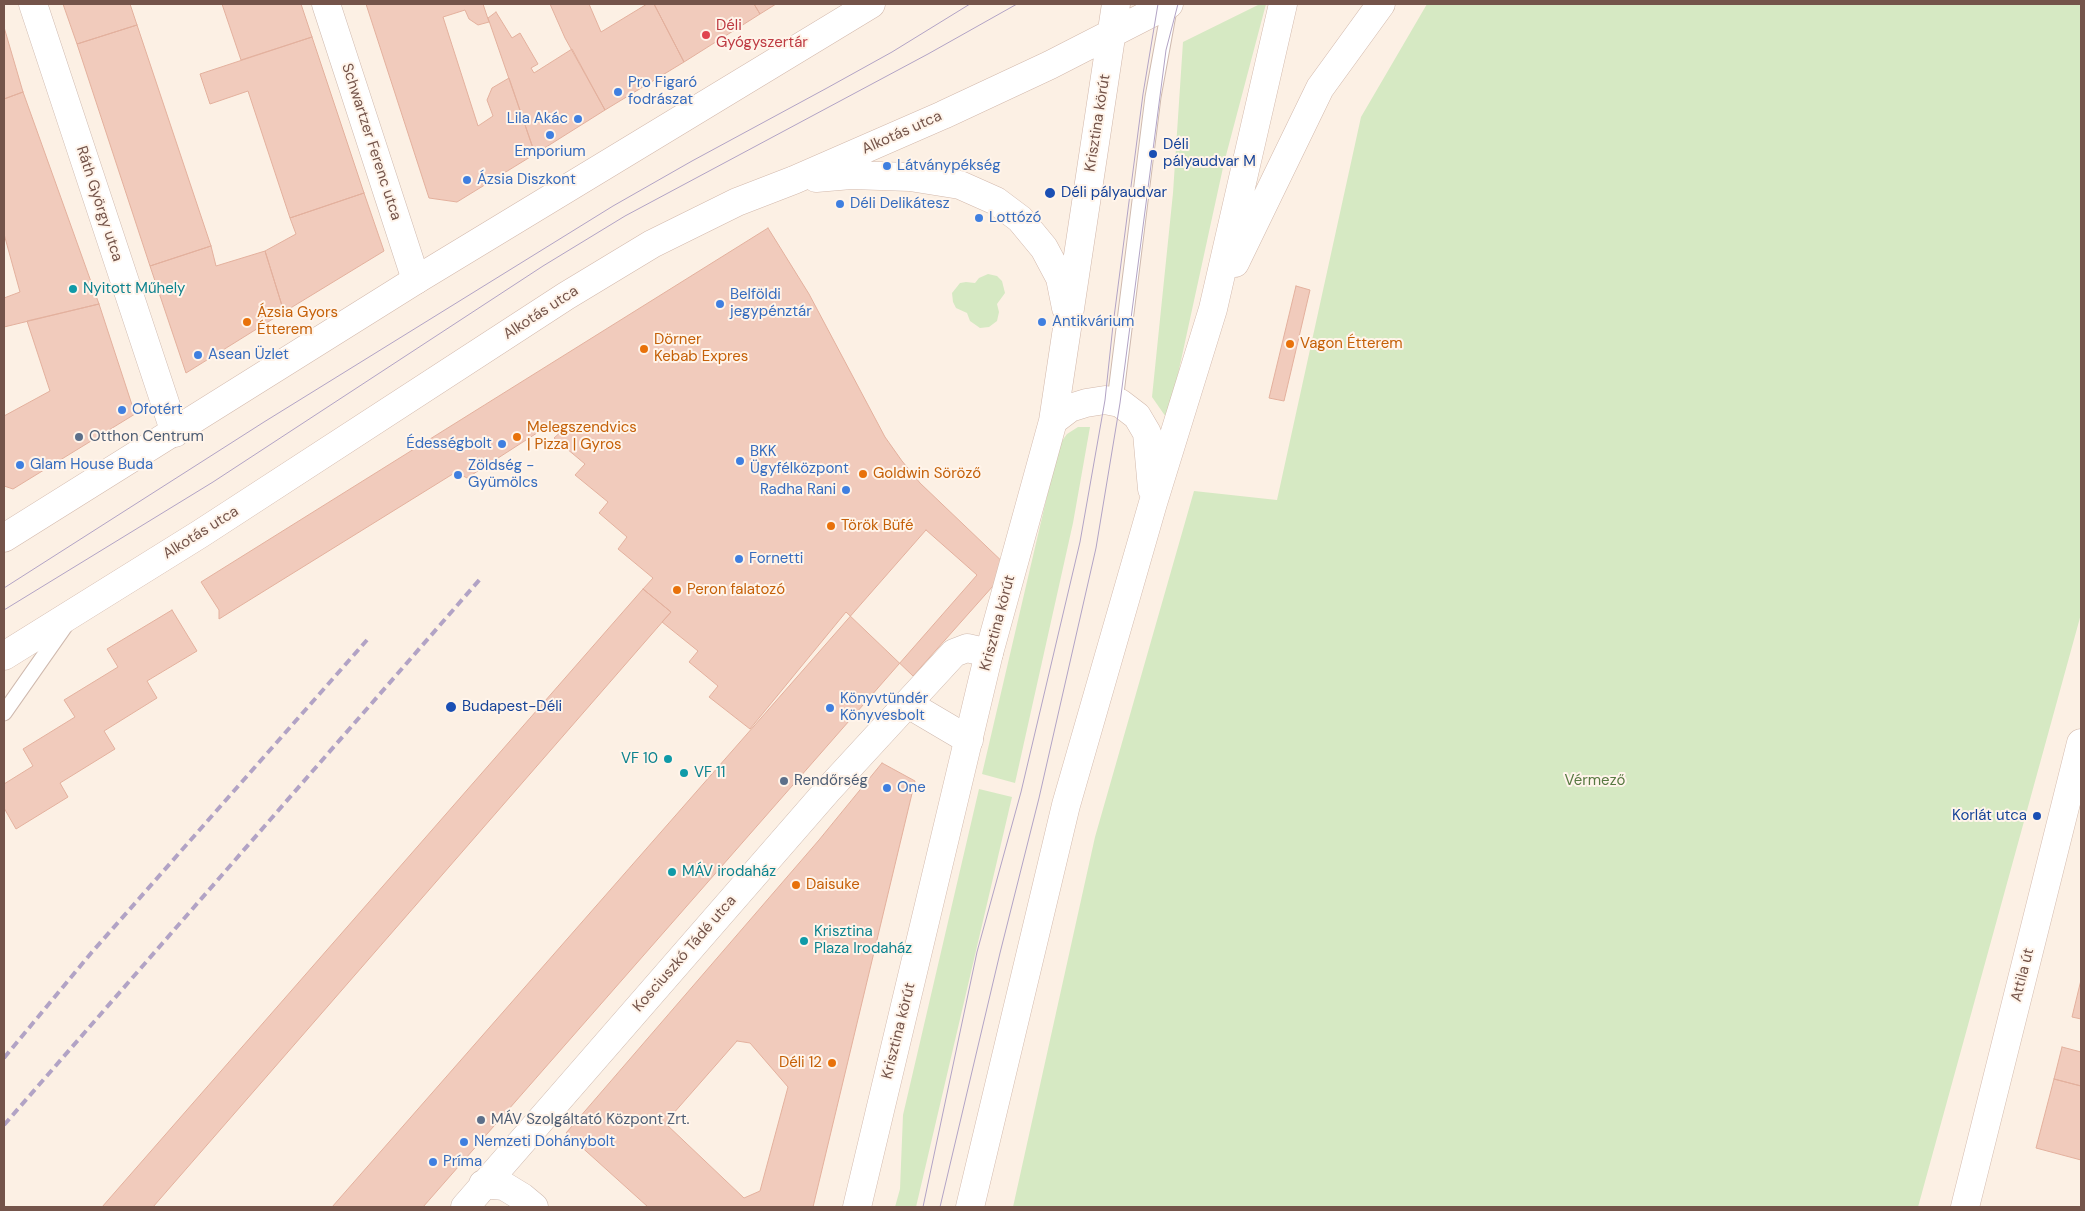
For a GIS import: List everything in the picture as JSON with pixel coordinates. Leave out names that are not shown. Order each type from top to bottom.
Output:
[{"type":"street","name":"Ráth György utca","points":[[34,4],[174,433]]},
{"type":"street","name":"Schwartzer Ferenc utca","points":[[326,4],[416,280]]},
{"type":"street","points":[[4,538],[416,280],[871,4]]},
{"type":"street","name":"Krisztina körút","points":[[857,1207],[989,653],[1053,420],[1117,4]]},
{"type":"street","points":[[1112,33],[1170,4]]},
{"type":"street","points":[[970,1207],[1066,805],[1153,503],[1213,308],[1283,4]]},
{"type":"street","points":[[1213,308],[1320,88],[1381,4]]},
{"type":"street","name":"Alkotás utca","points":[[8,652],[200,534],[558,302],[652,244],[737,202],[794,180],[943,115],[1050,65],[1112,33]]},
{"type":"street","points":[[794,180],[851,175],[910,177],[960,185],[996,201],[1020,219],[1044,248],[1060,278],[1069,322]]},
{"type":"street","points":[[1053,420],[1070,408],[1105,400],[1120,402],[1137,416],[1147,433],[1153,503]]},
{"type":"street","name":"Kosciuszkó Tádé utca","points":[[465,1207],[483,1184],[827,791],[954,653],[967,648],[989,653]]},
{"type":"street","points":[[908,704],[969,740]]},
{"type":"street","name":"Attila út","points":[[1965,1207],[2081,742]]},
{"type":"street","points":[[483,1184],[504,1186],[534,1207]]},
{"type":"lane","points":[[1115,402],[1153,97],[1170,4]]},
{"type":"lane","points":[[4,713],[40,660],[79,608]]},
{"type":"green space","points":[[1260,4],[1266,4],[1224,163],[1168,420],[1152,397],[1173,193],[1183,42]]},
{"type":"green space","name":"Vérmező","points":[[1427,4],[2081,4],[2081,614],[1918,1207],[1013,1207],[1095,837],[1194,491],[1277,500],[1361,117]]},
{"type":"green space","points":[[988,274],[997,276],[1002,281],[1005,293],[997,304],[999,312],[997,321],[989,327],[980,328],[970,321],[967,313],[956,308],[952,293],[960,283],[975,283],[979,278]]},
{"type":"green space","points":[[1078,427],[1090,427],[1073,523],[1015,783],[982,774],[1059,445],[1067,434]]},
{"type":"green space","points":[[979,789],[1012,797],[916,1207],[895,1207],[900,1189],[903,1115]]},
{"type":"building","points":[[63,4],[130,4],[137,25],[77,44]]},
{"type":"building","points":[[222,4],[301,4],[312,37],[241,60]]},
{"type":"building","points":[[366,4],[483,4],[489,22],[478,25],[469,19],[465,10],[443,17],[478,126],[493,116],[487,100],[492,88],[509,78],[535,154],[457,202],[429,198]]},
{"type":"building","points":[[550,4],[589,4],[601,32],[647,4],[654,4],[684,62],[605,110],[565,38]]},
{"type":"building","points":[[654,4],[754,4],[760,14],[684,62]]},
{"type":"building","points":[[754,4],[776,4],[760,14]]},
{"type":"building","points":[[496,12],[512,38],[520,33],[538,64],[531,68],[534,73],[572,49],[605,110],[535,154],[488,18]]},
{"type":"building","points":[[137,25],[211,246],[150,266],[77,44]]},
{"type":"building","points":[[4,27],[23,92],[4,99]]},
{"type":"building","points":[[312,37],[364,193],[290,218],[248,91],[210,104],[200,74]]},
{"type":"building","points":[[23,92],[99,304],[4,327],[4,298],[20,292],[4,234],[4,99]]},
{"type":"building","points":[[364,193],[384,251],[284,312],[265,251],[296,234],[290,218]]},
{"type":"building","points":[[768,228],[809,294],[885,437],[902,461],[920,483],[1009,568],[913,676],[846,612],[750,729],[709,697],[718,686],[689,662],[698,651],[662,622],[671,612],[643,589],[653,578],[618,549],[627,537],[599,513],[608,502],[575,475],[585,464],[554,438],[564,429],[554,422],[467,478],[456,472],[219,619],[219,610],[201,582]]},
{"type":"building","points":[[211,246],[216,266],[265,251],[284,312],[186,373],[150,266]]},
{"type":"building","name":"Vagon Étterem","points":[[1296,286],[1310,290],[1284,401],[1269,398]]},
{"type":"building","points":[[99,304],[135,414],[13,489],[4,486],[4,416],[50,391],[27,321]]},
{"type":"building","name":"MÁV irodaház","points":[[926,530],[977,575],[423,1207],[332,1207]]},
{"type":"building","points":[[643,589],[671,612],[153,1207],[102,1207]]},
{"type":"building","points":[[172,610],[197,651],[147,681],[157,698],[104,731],[115,749],[60,783],[68,797],[16,829],[4,808],[4,784],[33,766],[23,749],[75,717],[64,700],[118,667],[107,649]]},
{"type":"building","name":"Krisztina Plaza Irodaház","points":[[882,763],[915,781],[813,1207],[648,1207],[566,1133],[819,840]],"holes":[[[737,1041],[750,1043],[788,1087],[760,1191],[744,1198],[665,1123]]]},
{"type":"building","points":[[2081,980],[2081,1019],[2072,1017]]},
{"type":"building","points":[[2062,1047],[2081,1052],[2081,1086],[2054,1079]]},
{"type":"building","points":[[2054,1079],[2081,1086],[2081,1160],[2036,1148]]},
{"type":"tram line","points":[[4,588],[264,422],[613,206],[892,52],[970,4]]},
{"type":"tram line","points":[[4,610],[213,482],[543,266],[625,216],[928,54],[1017,4]]},
{"type":"tram line","points":[[923,1207],[977,952],[1021,792],[1080,542],[1105,400],[1143,94],[1158,4]]},
{"type":"tram line","points":[[940,1207],[1039,798],[1096,548],[1120,403],[1166,50],[1178,4]]},
{"type":"railway","points":[[4,1125],[481,578]]},
{"type":"railway","points":[[4,1058],[92,952],[367,640]]},
{"type":"place","name":"Déli Gyógyszertár","points":[[706,35]]},
{"type":"place","name":"Pro Figaró fodrászat","points":[[618,92]]},
{"type":"place","name":"Lila Akác","points":[[578,119]]},
{"type":"place","name":"Emporium","points":[[550,135]]},
{"type":"place","name":"Déli pályaudvar M","points":[[1153,154]]},
{"type":"place","name":"Látványpékség","points":[[887,166]]},
{"type":"place","name":"Ázsia Diszkont","points":[[467,180]]},
{"type":"place","name":"Déli pályaudvar","points":[[1050,193]]},
{"type":"place","name":"Déli Delikátesz","points":[[840,204]]},
{"type":"place","name":"Lottózó","points":[[979,218]]},
{"type":"place","name":"Nyitott Műhely","points":[[73,289]]},
{"type":"place","name":"Belföldi jegypénztár","points":[[720,304]]},
{"type":"place","name":"Ázsia Gyors Étterem","points":[[247,322]]},
{"type":"place","name":"Antikvárium","points":[[1042,322]]},
{"type":"place","name":"Vagon Étterem","points":[[1290,344]]},
{"type":"place","name":"Dörner Kebab Expres","points":[[644,349]]},
{"type":"place","name":"Asean Üzlet","points":[[198,355]]},
{"type":"place","name":"Ofotért","points":[[122,410]]},
{"type":"place","name":"Otthon Centrum","points":[[79,437]]},
{"type":"place","name":"Melegszendvics | Pizza | Gyros","points":[[517,437]]},
{"type":"place","name":"Édességbolt","points":[[502,444]]},
{"type":"place","name":"BKK Ügyfélközpont","points":[[740,461]]},
{"type":"place","name":"Glam House Buda","points":[[20,465]]},
{"type":"place","name":"Goldwin Söröző","points":[[863,474]]},
{"type":"place","name":"Zöldség - Gyümölcs","points":[[458,475]]},
{"type":"place","name":"Radha Rani","points":[[846,490]]},
{"type":"place","name":"Török Büfé","points":[[831,526]]},
{"type":"place","name":"Fornetti","points":[[739,559]]},
{"type":"place","name":"Peron falatozó","points":[[677,590]]},
{"type":"place","name":"Budapest-Déli","points":[[451,707]]},
{"type":"place","name":"Könyvtündér Könyvesbolt","points":[[830,708]]},
{"type":"place","name":"VF 10","points":[[668,759]]},
{"type":"place","name":"VF 11","points":[[684,773]]},
{"type":"place","name":"Rendőrség","points":[[784,781]]},
{"type":"place","name":"One","points":[[887,788]]},
{"type":"place","name":"Korlát utca","points":[[2037,816]]},
{"type":"place","name":"MÁV irodaház","points":[[672,872]]},
{"type":"place","name":"Daisuke","points":[[796,885]]},
{"type":"place","name":"Krisztina Plaza Irodaház","points":[[804,941]]},
{"type":"place","name":"Déli 12","points":[[832,1063]]},
{"type":"place","name":"MÁV Szolgáltató Központ Zrt.","points":[[481,1120]]},
{"type":"place","name":"Nemzeti Dohánybolt","points":[[464,1142]]},
{"type":"place","name":"Príma","points":[[433,1162]]}]
